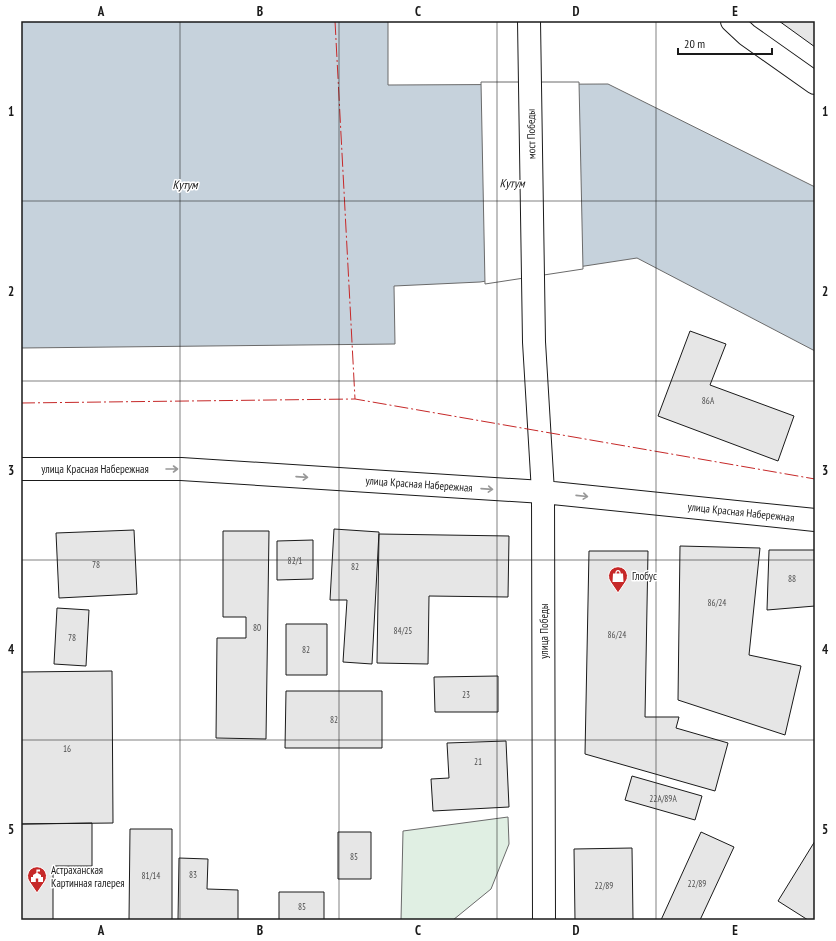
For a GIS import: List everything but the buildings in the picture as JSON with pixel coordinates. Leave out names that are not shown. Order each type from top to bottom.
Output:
[{"type":"main road","name":"мост Победы","points":[[529,21],[534,342]]},
{"type":"main road","points":[[732,21],[747,35],[815,83]]},
{"type":"main road","name":"улица Победы","points":[[534,342],[543,492],[544,920]]},
{"type":"main road","name":"улица Красная Набережная","points":[[21,468],[181,469],[543,492],[815,520]]},
{"type":"green space","points":[[508,817],[509,844],[491,889],[453,920],[401,920],[403,831]]},
{"type":"water","name":"Кутум","points":[[21,21],[388,21],[388,85],[608,84],[815,187],[815,351],[637,258],[480,282],[394,286],[395,344],[21,348]]},
{"type":"pier","points":[[481,82],[579,82],[583,269],[485,284]]},
{"type":"power","points":[[335,21],[355,399]]},
{"type":"power","points":[[21,403],[355,399],[815,479]]},
{"type":"place","name":"Глобус","points":[[618,593]]},
{"type":"place","name":"Астраханская Картинная галерея","points":[[37,893]]}]
